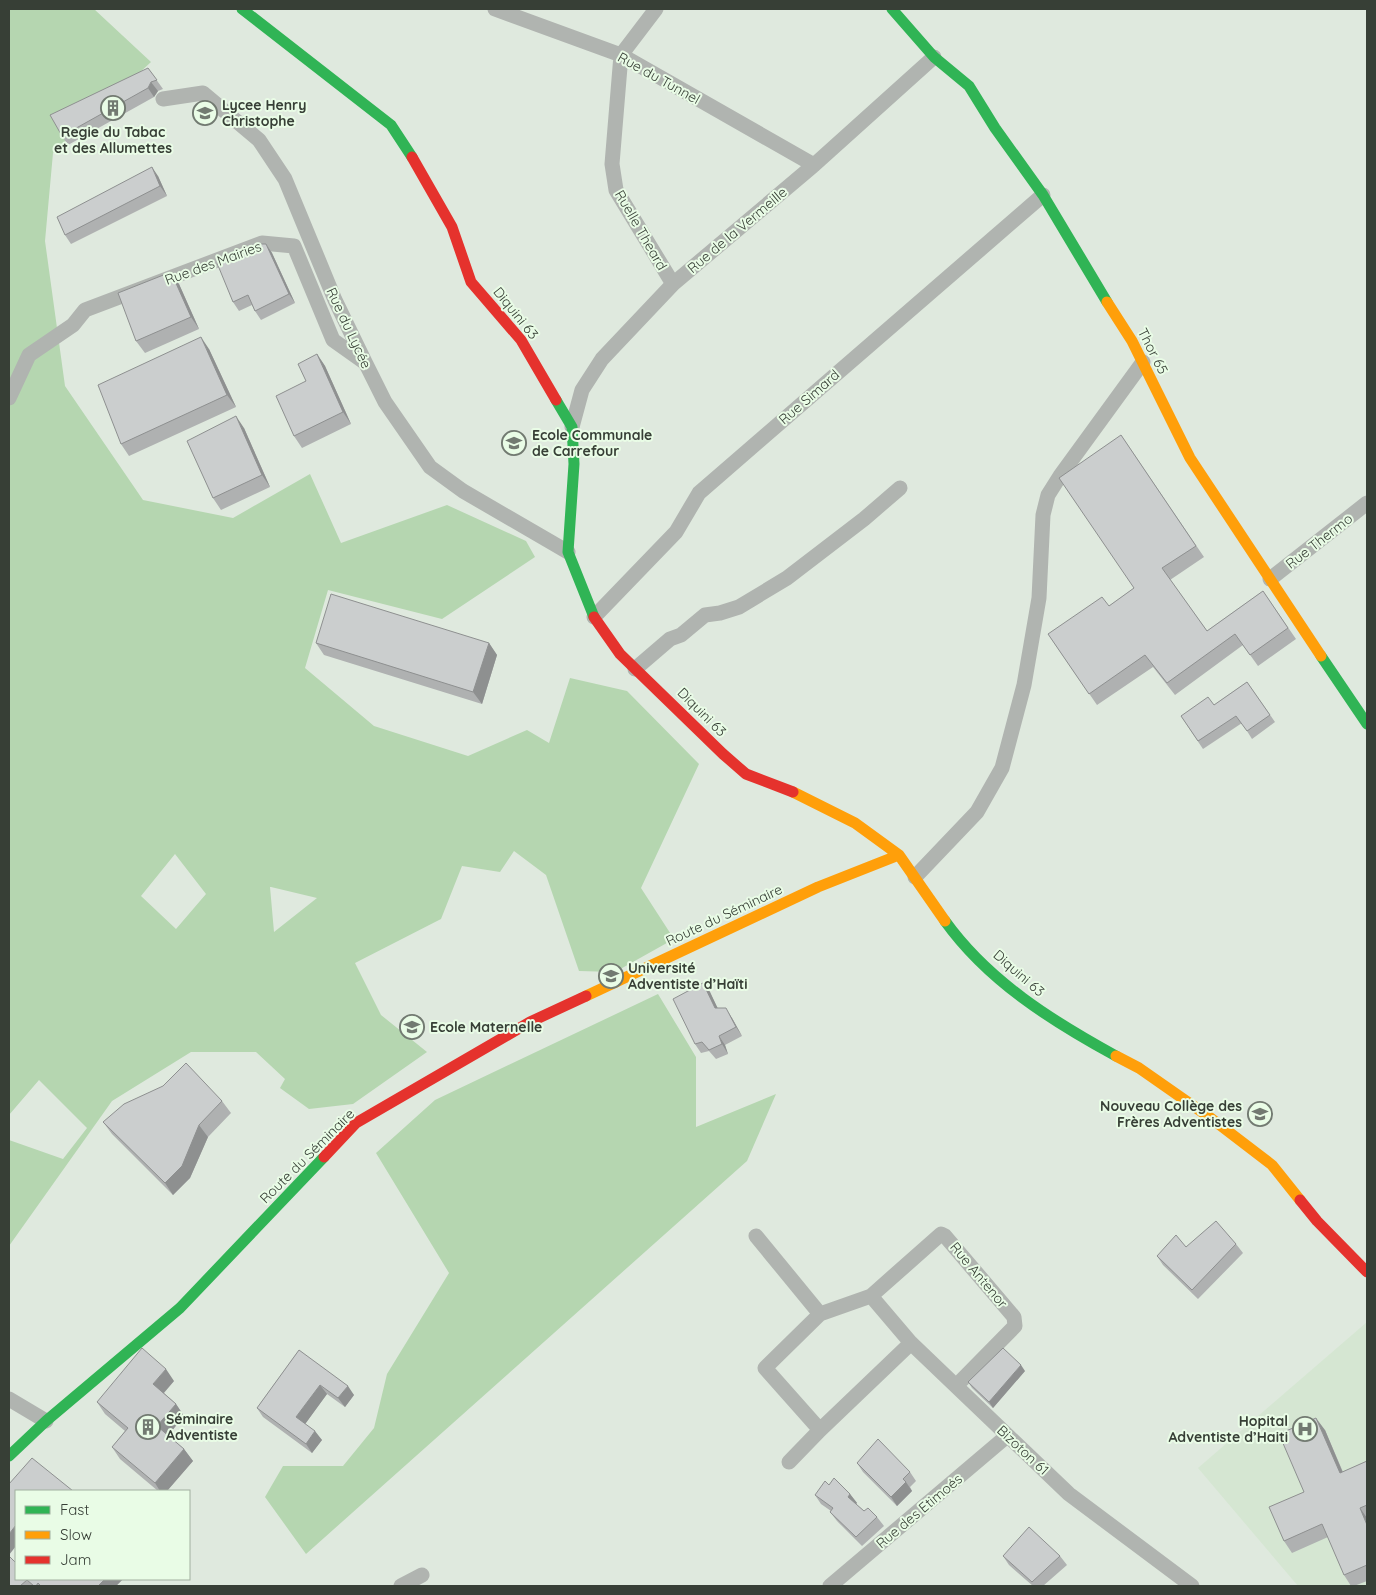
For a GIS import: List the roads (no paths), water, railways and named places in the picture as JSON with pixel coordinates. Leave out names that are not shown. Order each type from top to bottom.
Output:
[{"type":"street","name":"Diquini 63","points":[[242,9],[391,125],[427,180],[452,227],[471,282],[521,340],[572,427],[574,464],[568,552],[594,617],[608,639],[635,669],[746,774],[799,795],[855,823],[899,855],[956,936],[1018,996],[1070,1031],[1139,1068],[1212,1119],[1272,1165],[1317,1221],[1367,1272]]},
{"type":"street","name":"Rue du Tunnel","points":[[495,9],[621,56],[814,164]]},
{"type":"street","points":[[621,56],[656,9]]},
{"type":"street","name":"Thor 65","points":[[892,9],[934,57],[970,86],[995,128],[1043,195],[1085,267],[1132,341],[1190,458],[1367,724]]},
{"type":"street","name":"Ruelle Theard","points":[[621,56],[612,164],[616,190],[673,284]]},
{"type":"street","name":"Rue de la Vermeille","points":[[572,427],[582,390],[602,359],[673,284],[814,164],[934,57]]},
{"type":"street","name":"Rue du Lycée","points":[[163,99],[203,93],[259,140],[285,178],[335,300],[385,402],[430,467],[463,491],[568,552]]},
{"type":"street","name":"Rue Simard","points":[[594,617],[676,532],[699,493],[1043,195]]},
{"type":"street","name":"Rue des Mairies","points":[[9,398],[29,355],[73,325],[86,310],[262,243],[294,246],[332,340],[365,362]]},
{"type":"street","points":[[915,877],[977,812],[1002,768],[1024,685],[1039,598],[1043,515],[1048,495],[1143,362]]},
{"type":"street","points":[[635,669],[670,639],[681,635],[705,615],[720,613],[739,606],[786,578],[864,519],[900,488]]},
{"type":"street","name":"Rue Thermo","points":[[1270,579],[1367,503]]},
{"type":"street","name":"Route du Séminaire","points":[[9,1456],[46,1421],[180,1308],[356,1123],[530,1022],[818,887],[899,855]]},
{"type":"street","name":"Rue Antenor","points":[[871,1296],[937,1236],[941,1234],[946,1236],[1014,1317],[1016,1322],[1015,1326],[956,1386]]},
{"type":"street","points":[[756,1236],[820,1314]]},
{"type":"street","points":[[820,1430],[765,1368],[820,1314],[871,1296]]},
{"type":"street","name":"Bizoton 61","points":[[871,1296],[911,1343],[1069,1494],[1192,1586]]},
{"type":"street","points":[[789,1462],[911,1343]]},
{"type":"street","points":[[9,1398],[46,1421]]},
{"type":"street","name":"Rue des Etimoés","points":[[830,1586],[1007,1436]]},
{"type":"street","points":[[401,1586],[422,1575]]},
{"type":"place","name":"Regie du Tabac et des Allumettes","points":[[113,108]]},
{"type":"place","name":"Lycee Henry Christophe","points":[[205,113]]},
{"type":"place","name":"Ecole Communale de Carrefour","points":[[514,443]]},
{"type":"place","name":"Université Adventiste d’Haïti","points":[[611,976]]},
{"type":"place","name":"Ecole Maternelle","points":[[412,1027]]},
{"type":"place","name":"Nouveau Collège des Frères Adventistes","points":[[1260,1114]]},
{"type":"place","name":"Séminaire Adventiste","points":[[148,1427]]},
{"type":"place","name":"Hopital Adventiste d’Haiti","points":[[1305,1429]]}]
